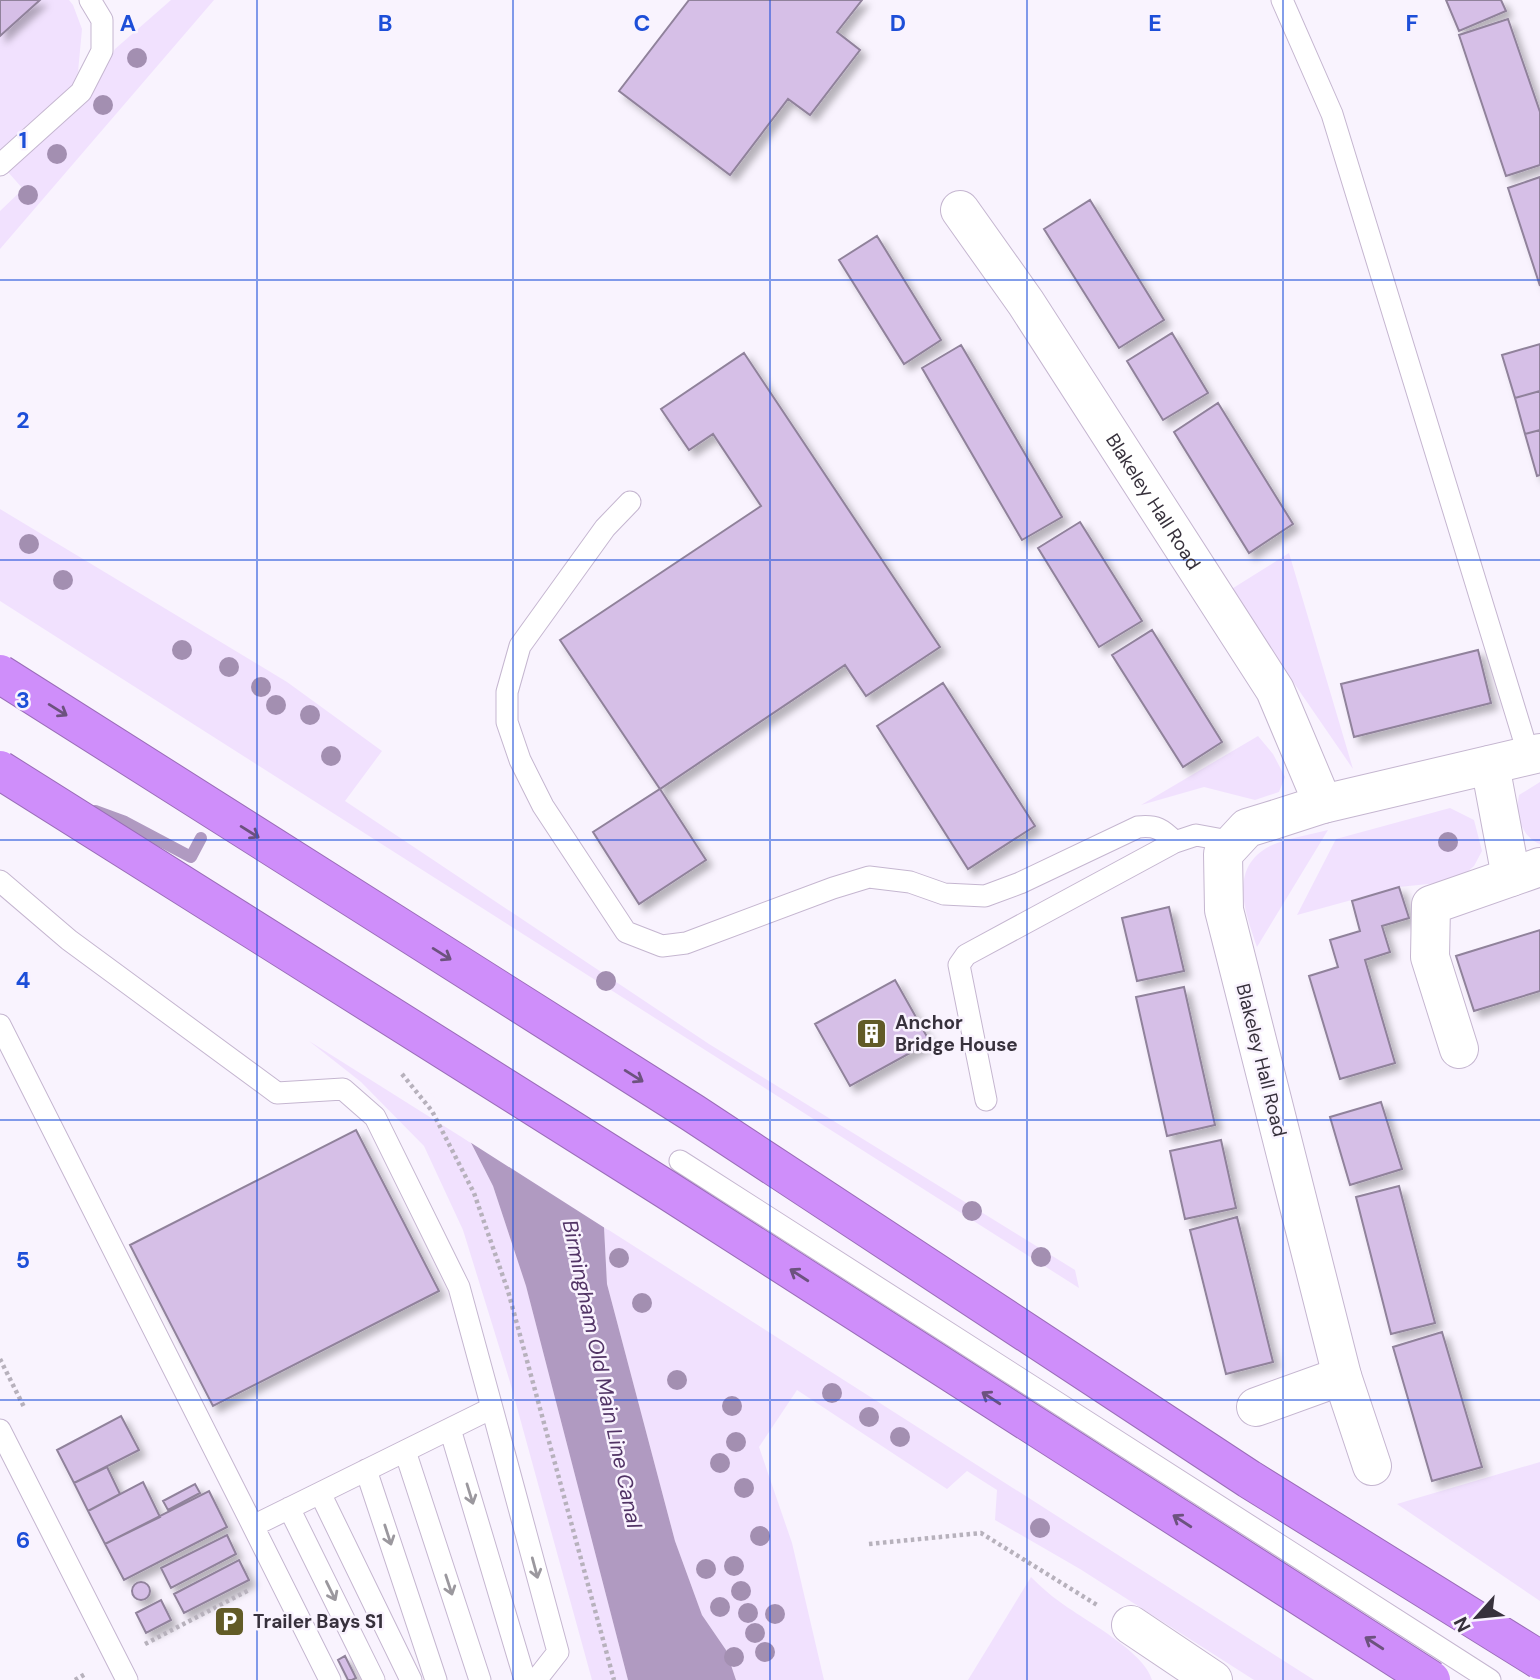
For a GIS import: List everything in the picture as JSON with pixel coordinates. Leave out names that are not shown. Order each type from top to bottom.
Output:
[{"type":"highway","points":[[0,674],[694,1113],[1250,1479],[1540,1660]]},
{"type":"highway","points":[[0,770],[667,1189],[1431,1680]]},
{"type":"street","name":"Blakeley Hall Road","points":[[960,210],[1026,303],[1275,690],[1323,804]]},
{"type":"street","points":[[1234,842],[1247,828],[1323,804],[1534,754]]},
{"type":"street","points":[[1459,1049],[1430,957],[1431,905],[1526,872],[1490,765]]},
{"type":"street","name":"Blakeley Hall Road","points":[[1234,842],[1223,853],[1224,910],[1342,1376],[1372,1466]]},
{"type":"street","points":[[1256,1407],[1342,1376]]},
{"type":"street","points":[[1131,1625],[1213,1680]]},
{"type":"lane","points":[[0,165],[81,92],[102,51],[102,20],[90,0]]},
{"type":"lane","points":[[1282,0],[1332,114],[1534,754]]},
{"type":"lane","points":[[630,502],[606,528],[520,646],[507,692],[507,722],[520,760],[543,806],[626,932],[662,946],[687,943],[869,877],[910,882],[944,894],[985,896],[1020,883],[1138,827],[1154,826],[1163,830],[1175,842]]},
{"type":"lane","points":[[986,1100],[959,965],[966,956],[1175,842],[1196,835],[1234,842]]},
{"type":"lane","points":[[0,881],[69,940],[278,1093],[342,1089],[375,1117],[459,1287],[558,1652],[536,1680]]},
{"type":"lane","points":[[0,1025],[330,1680]]},
{"type":"lane","points":[[680,1161],[1490,1680]]},
{"type":"lane","points":[[253,1526],[492,1408]]},
{"type":"lane","points":[[450,1429],[525,1680]]},
{"type":"lane","points":[[0,1430],[127,1680]]},
{"type":"lane","points":[[405,1451],[480,1680]]},
{"type":"lane","points":[[366,1470],[436,1680]]},
{"type":"lane","points":[[320,1493],[411,1680]]},
{"type":"lane","points":[[289,1508],[374,1680]]},
{"type":"path","points":[[869,1544],[981,1533],[1131,1625]]},
{"type":"path","points":[[144,1644],[253,1588]]},
{"type":"path","points":[[75,1680],[88,1673]]},
{"type":"shaded area","points":[[40,0],[69,0],[73,5],[82,29],[78,72],[71,88],[0,153],[0,36]]},
{"type":"shaded area","points":[[171,0],[214,0],[0,249],[0,211],[23,189],[8,172],[86,101],[115,49]]},
{"type":"shaded area","points":[[0,509],[287,682],[382,751],[345,801],[709,1044],[1075,1270],[1079,1288],[0,601]]},
{"type":"shaded area","points":[[1289,553],[1353,769],[1230,590]]},
{"type":"shaded area","points":[[1258,736],[1273,754],[1285,777],[1279,792],[1255,800],[1204,787],[1141,805]]},
{"type":"shaded area","points":[[1540,782],[1540,844],[1533,841],[1524,830],[1518,809],[1519,795]]},
{"type":"shaded area","points":[[1450,808],[1474,820],[1482,851],[1474,866],[1464,875],[1448,882],[1399,887],[1297,915],[1336,839]]},
{"type":"shaded area","points":[[1328,830],[1257,947],[1243,892],[1244,878],[1249,866],[1257,855],[1270,846]]},
{"type":"shaded area","points":[[309,1041],[471,1143],[493,1186],[526,1286],[628,1680],[592,1680],[510,1382],[463,1230],[424,1146],[361,1082]]},
{"type":"shaded area","points":[[604,1227],[1314,1680],[1254,1680],[1080,1569],[995,1520],[997,1490],[967,1471],[947,1489],[797,1390],[759,1447],[792,1543],[824,1680],[736,1680],[726,1650],[702,1615],[675,1541],[607,1284]]},
{"type":"shaded area","points":[[1540,1462],[1540,1601],[1397,1504],[1407,1501]]},
{"type":"shaded area","points":[[1031,1577],[1056,1599],[1126,1647],[1147,1669],[1152,1680],[968,1680]]},
{"type":"water","name":"Birmingham Old Main Line Canal","points":[[97,730],[604,1227],[607,1284],[675,1541],[702,1615],[726,1650],[736,1680],[628,1680],[526,1286],[493,1186],[464,1129],[400,1046],[199,855]]},
{"type":"pier","points":[[0,710],[98,727],[188,771],[435,918],[506,982],[546,1052],[594,1146],[608,1230],[465,1139],[397,1048],[286,935],[197,858],[121,817],[0,780]]},
{"type":"building","points":[[0,0],[40,0],[0,36]]},
{"type":"building","points":[[689,0],[862,0],[837,32],[860,50],[810,115],[788,99],[730,175],[619,91]]},
{"type":"building","points":[[1446,0],[1501,0],[1506,11],[1459,31]]},
{"type":"building","points":[[1508,19],[1540,112],[1540,165],[1506,176],[1459,35]]},
{"type":"building","points":[[1540,177],[1540,286],[1508,188]]},
{"type":"building","points":[[1090,200],[1164,320],[1119,348],[1044,229]]},
{"type":"building","points":[[877,236],[941,340],[904,364],[839,260]]},
{"type":"building","points":[[1172,333],[1208,393],[1163,420],[1127,361]]},
{"type":"building","points":[[1540,344],[1540,391],[1515,398],[1502,355]]},
{"type":"building","points":[[961,345],[1062,517],[1022,540],[922,368]]},
{"type":"building","points":[[744,353],[940,647],[866,696],[845,665],[660,789],[560,640],[761,506],[713,434],[689,450],[661,409]]},
{"type":"building","points":[[1540,391],[1540,430],[1525,434],[1515,398]]},
{"type":"building","points":[[1218,403],[1293,524],[1249,553],[1174,432]]},
{"type":"building","points":[[1540,430],[1540,475],[1537,476],[1525,434]]},
{"type":"building","points":[[1080,522],[1142,621],[1099,647],[1038,548]]},
{"type":"building","points":[[1152,630],[1222,742],[1183,767],[1112,655]]},
{"type":"building","points":[[1478,650],[1491,703],[1354,737],[1341,684]]},
{"type":"building","points":[[943,683],[1035,826],[968,869],[877,726]]},
{"type":"building","points":[[660,789],[706,860],[639,904],[593,832]]},
{"type":"building","points":[[1399,887],[1409,918],[1382,926],[1390,952],[1365,960],[1395,1063],[1340,1079],[1309,976],[1338,967],[1330,940],[1360,931],[1352,901]]},
{"type":"building","points":[[1169,907],[1184,971],[1137,981],[1122,918]]},
{"type":"building","points":[[1540,930],[1540,991],[1474,1011],[1456,956]]},
{"type":"building","name":"Anchor Bridge House","points":[[895,980],[930,1042],[850,1086],[815,1024]]},
{"type":"building","points":[[1184,987],[1215,1125],[1167,1136],[1136,997]]},
{"type":"building","points":[[1381,1102],[1402,1169],[1350,1185],[1330,1117]]},
{"type":"building","points":[[356,1130],[439,1291],[213,1406],[130,1245]]},
{"type":"building","points":[[1221,1140],[1236,1208],[1185,1219],[1170,1151]]},
{"type":"building","points":[[1399,1186],[1435,1323],[1391,1334],[1356,1197]]},
{"type":"building","points":[[1237,1217],[1273,1362],[1226,1374],[1190,1230]]},
{"type":"building","points":[[1442,1332],[1482,1467],[1432,1481],[1393,1347]]},
{"type":"building","points":[[121,1416],[139,1450],[74,1483],[57,1450]]},
{"type":"building","points":[[107,1467],[120,1494],[88,1511],[74,1483]]},
{"type":"building","points":[[143,1482],[160,1517],[105,1544],[88,1511]]},
{"type":"building","points":[[195,1484],[200,1493],[168,1510],[163,1501]]},
{"type":"building","points":[[209,1491],[227,1527],[124,1580],[105,1544]]},
{"type":"building","points":[[227,1535],[236,1554],[171,1588],[161,1568]]},
{"type":"building","points":[[239,1560],[249,1580],[184,1613],[174,1594]]},
{"type":"building","points":[[137,1582],[145,1582],[150,1591],[148,1598],[137,1600],[132,1595],[132,1587]]},
{"type":"building","points":[[161,1600],[171,1620],[146,1633],[136,1613]]},
{"type":"building","points":[[345,1656],[356,1678],[352,1680],[348,1680],[338,1660]]},
{"type":"waterway","points":[[95,811],[125,822],[191,857],[201,838]]},
{"type":"place","name":"Anchor Bridge House","points":[[872,1033]]},
{"type":"place","name":"Trailer Bays S1","points":[[230,1621]]}]
